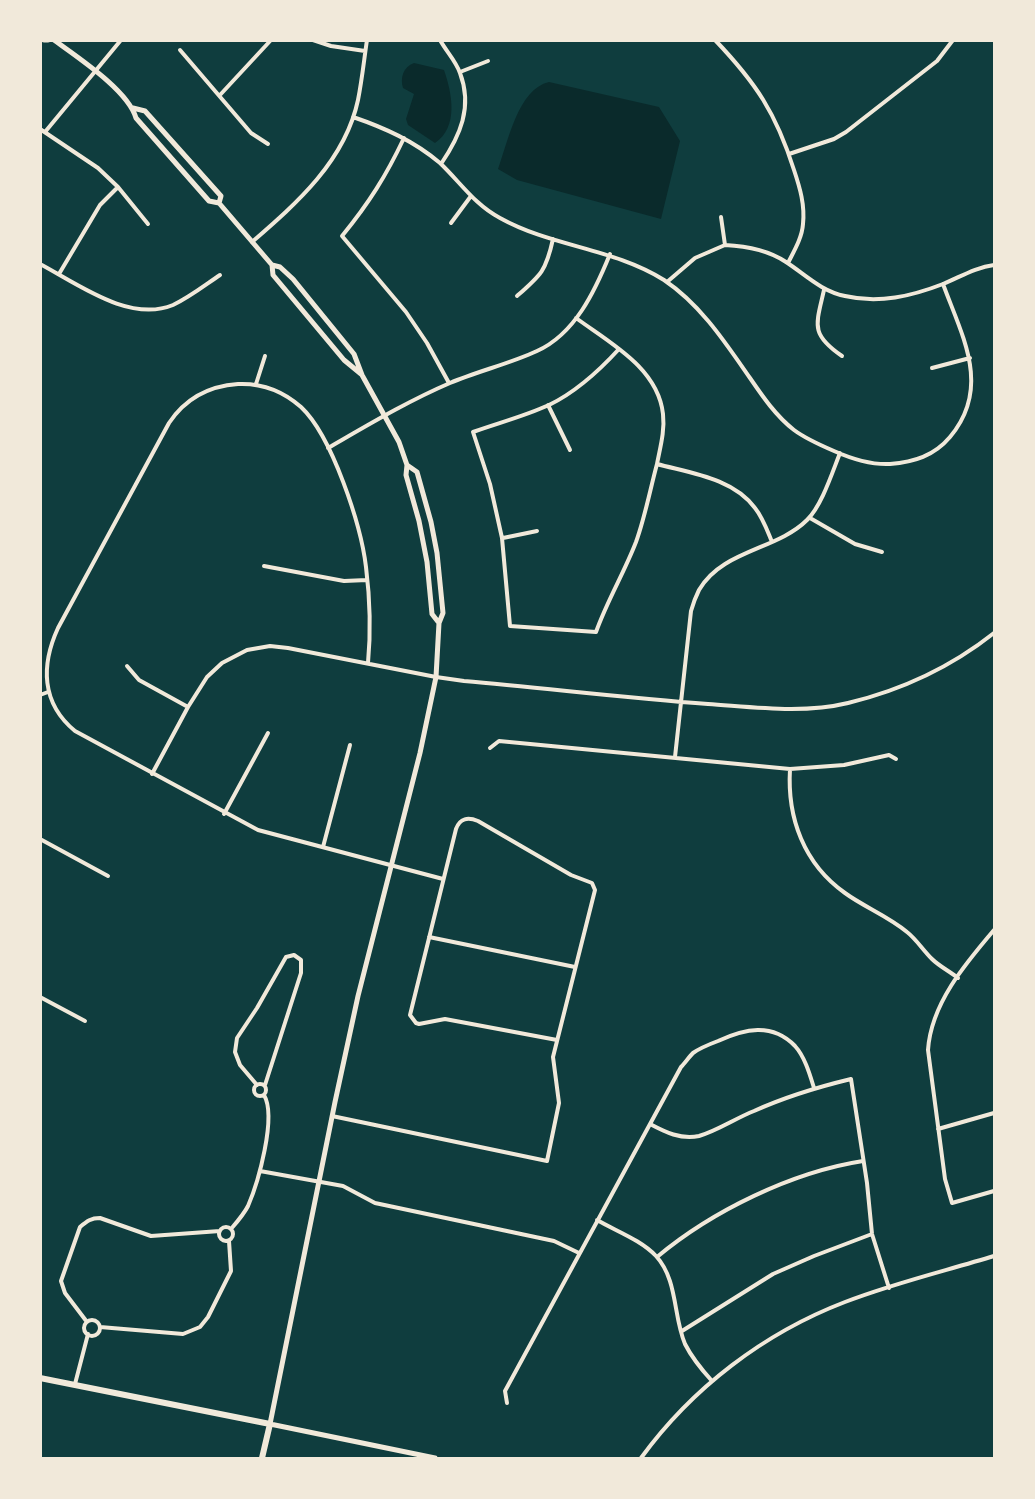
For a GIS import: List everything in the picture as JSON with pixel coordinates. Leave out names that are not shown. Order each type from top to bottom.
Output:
[{"type":"main road","points":[[40,1378],[270,1424],[262,1458]]},
{"type":"street","points":[[54,40],[94,70],[125,98],[134,108],[136,118],[209,201],[219,203],[272,265],[280,267],[354,354],[362,375],[386,415],[407,465],[406,475],[419,521],[427,562],[432,614],[439,623]]},
{"type":"street","points":[[121,40],[43,130],[98,168],[148,224]]},
{"type":"street","points":[[220,96],[271,40]]},
{"type":"street","points":[[313,40],[331,46],[365,51]]},
{"type":"street","points":[[252,242],[285,214],[320,176],[339,147],[358,101],[367,40]]},
{"type":"street","points":[[441,40],[460,72],[465,99],[461,130],[441,164]]},
{"type":"street","points":[[715,40],[738,64],[757,89],[772,113],[789,154],[803,204],[803,226],[788,263]]},
{"type":"street","points":[[789,154],[834,139],[846,132],[937,61],[953,40]]},
{"type":"street","points":[[180,50],[251,134],[268,144]]},
{"type":"street","points":[[460,72],[488,61]]},
{"type":"street","points":[[134,108],[145,111],[221,196],[219,203]]},
{"type":"street","points":[[353,117],[384,128],[421,148],[441,164],[471,196],[497,217],[520,229],[610,254],[638,265],[667,282],[699,310],[773,410],[793,429],[812,441],[861,461],[880,465],[907,462],[926,456],[941,447],[958,426],[967,410],[972,378],[970,358],[943,284]]},
{"type":"street","points":[[404,138],[366,208],[342,236],[406,312],[427,343],[449,383]]},
{"type":"street","points":[[60,274],[100,206],[117,188]]},
{"type":"street","points":[[451,223],[471,196]]},
{"type":"street","points":[[721,217],[725,245]]},
{"type":"street","points":[[517,296],[544,271],[553,239]]},
{"type":"street","points":[[667,282],[695,258],[725,245],[764,252],[788,263],[824,290],[846,297],[877,300],[903,297],[994,265]]},
{"type":"street","points":[[328,448],[449,383],[537,351],[551,343],[576,318],[590,299],[610,254]]},
{"type":"street","points":[[40,264],[111,302],[144,310],[170,306],[185,299],[220,275]]},
{"type":"street","points":[[272,265],[273,275],[344,360],[362,375]]},
{"type":"street","points":[[824,290],[819,311],[819,335],[842,356]]},
{"type":"street","points":[[576,318],[619,350],[644,372],[660,397],[663,430],[657,464],[637,539],[619,581],[605,605],[596,632],[510,627],[502,538],[473,432],[548,405],[577,388],[601,369],[619,350]]},
{"type":"street","points":[[256,384],[266,356]]},
{"type":"street","points":[[932,368],[970,358]]},
{"type":"street","points":[[368,663],[370,609],[362,547],[341,477],[328,448],[301,407],[286,397],[256,384],[228,385],[206,391],[186,403],[173,418],[58,628],[48,655],[48,692],[59,714],[75,731],[224,813],[272,835],[443,879]]},
{"type":"street","points":[[548,405],[570,450]]},
{"type":"street","points":[[675,757],[691,611],[700,589],[715,572],[732,560],[787,536],[810,518],[840,453]]},
{"type":"street","points":[[657,464],[704,476],[743,495],[754,507],[772,542]]},
{"type":"street","points":[[407,465],[417,472],[433,532],[441,578],[443,613],[439,623],[436,678],[423,744],[358,996],[317,1182],[270,1424],[435,1458]]},
{"type":"street","points":[[810,518],[855,544],[882,552]]},
{"type":"street","points":[[502,538],[537,531]]},
{"type":"street","points":[[264,566],[344,581],[367,580]]},
{"type":"street","points":[[152,774],[188,707],[215,668],[236,654],[257,647],[279,647],[436,678],[681,702],[799,708],[846,704],[896,688],[934,673],[973,650],[994,633]]},
{"type":"street","points":[[127,666],[139,680],[188,707]]},
{"type":"street","points":[[40,695],[48,692]]},
{"type":"street","points":[[224,813],[268,732]]},
{"type":"street","points":[[490,748],[499,741],[790,769],[844,765],[889,755],[896,759]]},
{"type":"street","points":[[323,848],[350,745]]},
{"type":"street","points":[[790,769],[789,787],[797,833],[819,870],[844,892],[908,932],[932,959],[958,978]]},
{"type":"street","points":[[332,1116],[547,1161],[559,1103],[553,1065],[557,1040],[595,890],[592,883],[571,875],[478,821],[472,818],[462,820],[456,829],[410,1015],[419,1024],[445,1019],[557,1040]]},
{"type":"street","points":[[40,840],[108,876]]},
{"type":"street","points":[[994,930],[939,1007],[929,1033],[928,1050],[945,1179],[952,1203],[994,1191]]},
{"type":"street","points":[[429,937],[576,968]]},
{"type":"street","points":[[264,1095],[267,1090],[265,1085],[301,973],[301,960],[294,955],[286,957],[237,1038],[235,1052],[240,1065],[257,1085],[265,1085]]},
{"type":"street","points":[[40,997],[85,1021]]},
{"type":"street","points":[[507,1403],[505,1390],[681,1068],[693,1053],[732,1034],[748,1029],[766,1030],[779,1035],[795,1046],[806,1064],[814,1088]]},
{"type":"street","points":[[650,1124],[670,1134],[687,1137],[700,1136],[754,1110],[814,1088],[850,1079],[867,1183],[872,1234],[889,1287]]},
{"type":"street","points":[[257,1085],[254,1088],[255,1093],[258,1096],[264,1095]]},
{"type":"street","points":[[231,1229],[248,1207],[260,1171],[269,1118],[264,1095]]},
{"type":"street","points":[[938,1130],[994,1113]]},
{"type":"street","points":[[657,1257],[676,1241],[766,1191],[832,1166],[863,1161]]},
{"type":"street","points":[[260,1171],[343,1186],[375,1203],[554,1240],[579,1253]]},
{"type":"street","points":[[87,1322],[65,1293],[62,1281],[80,1227],[86,1222],[100,1218],[152,1236],[220,1231],[225,1227],[231,1229]]},
{"type":"street","points":[[597,1220],[641,1245],[657,1257],[670,1281],[685,1343],[712,1381]]},
{"type":"street","points":[[100,1327],[183,1334],[200,1327],[208,1317],[231,1271],[229,1240],[233,1236],[231,1229]]},
{"type":"street","points":[[220,1231],[221,1238],[229,1240]]},
{"type":"street","points":[[682,1331],[773,1274],[872,1234]]},
{"type":"street","points":[[641,1458],[669,1423],[712,1381],[747,1354],[789,1328],[846,1301],[994,1256]]},
{"type":"street","points":[[87,1322],[94,1320],[100,1327]]},
{"type":"street","points":[[75,1384],[88,1334],[85,1329],[87,1322]]},
{"type":"street","points":[[88,1334],[97,1334],[100,1327]]},
{"type":"water","points":[[414,63],[444,70],[447,79],[452,109],[451,119],[443,136],[435,143],[408,125],[406,119],[414,94],[403,88],[402,77],[407,67]]},
{"type":"water","points":[[549,82],[659,107],[680,141],[661,219],[517,180],[498,169],[510,131],[522,105],[538,87]]}]
